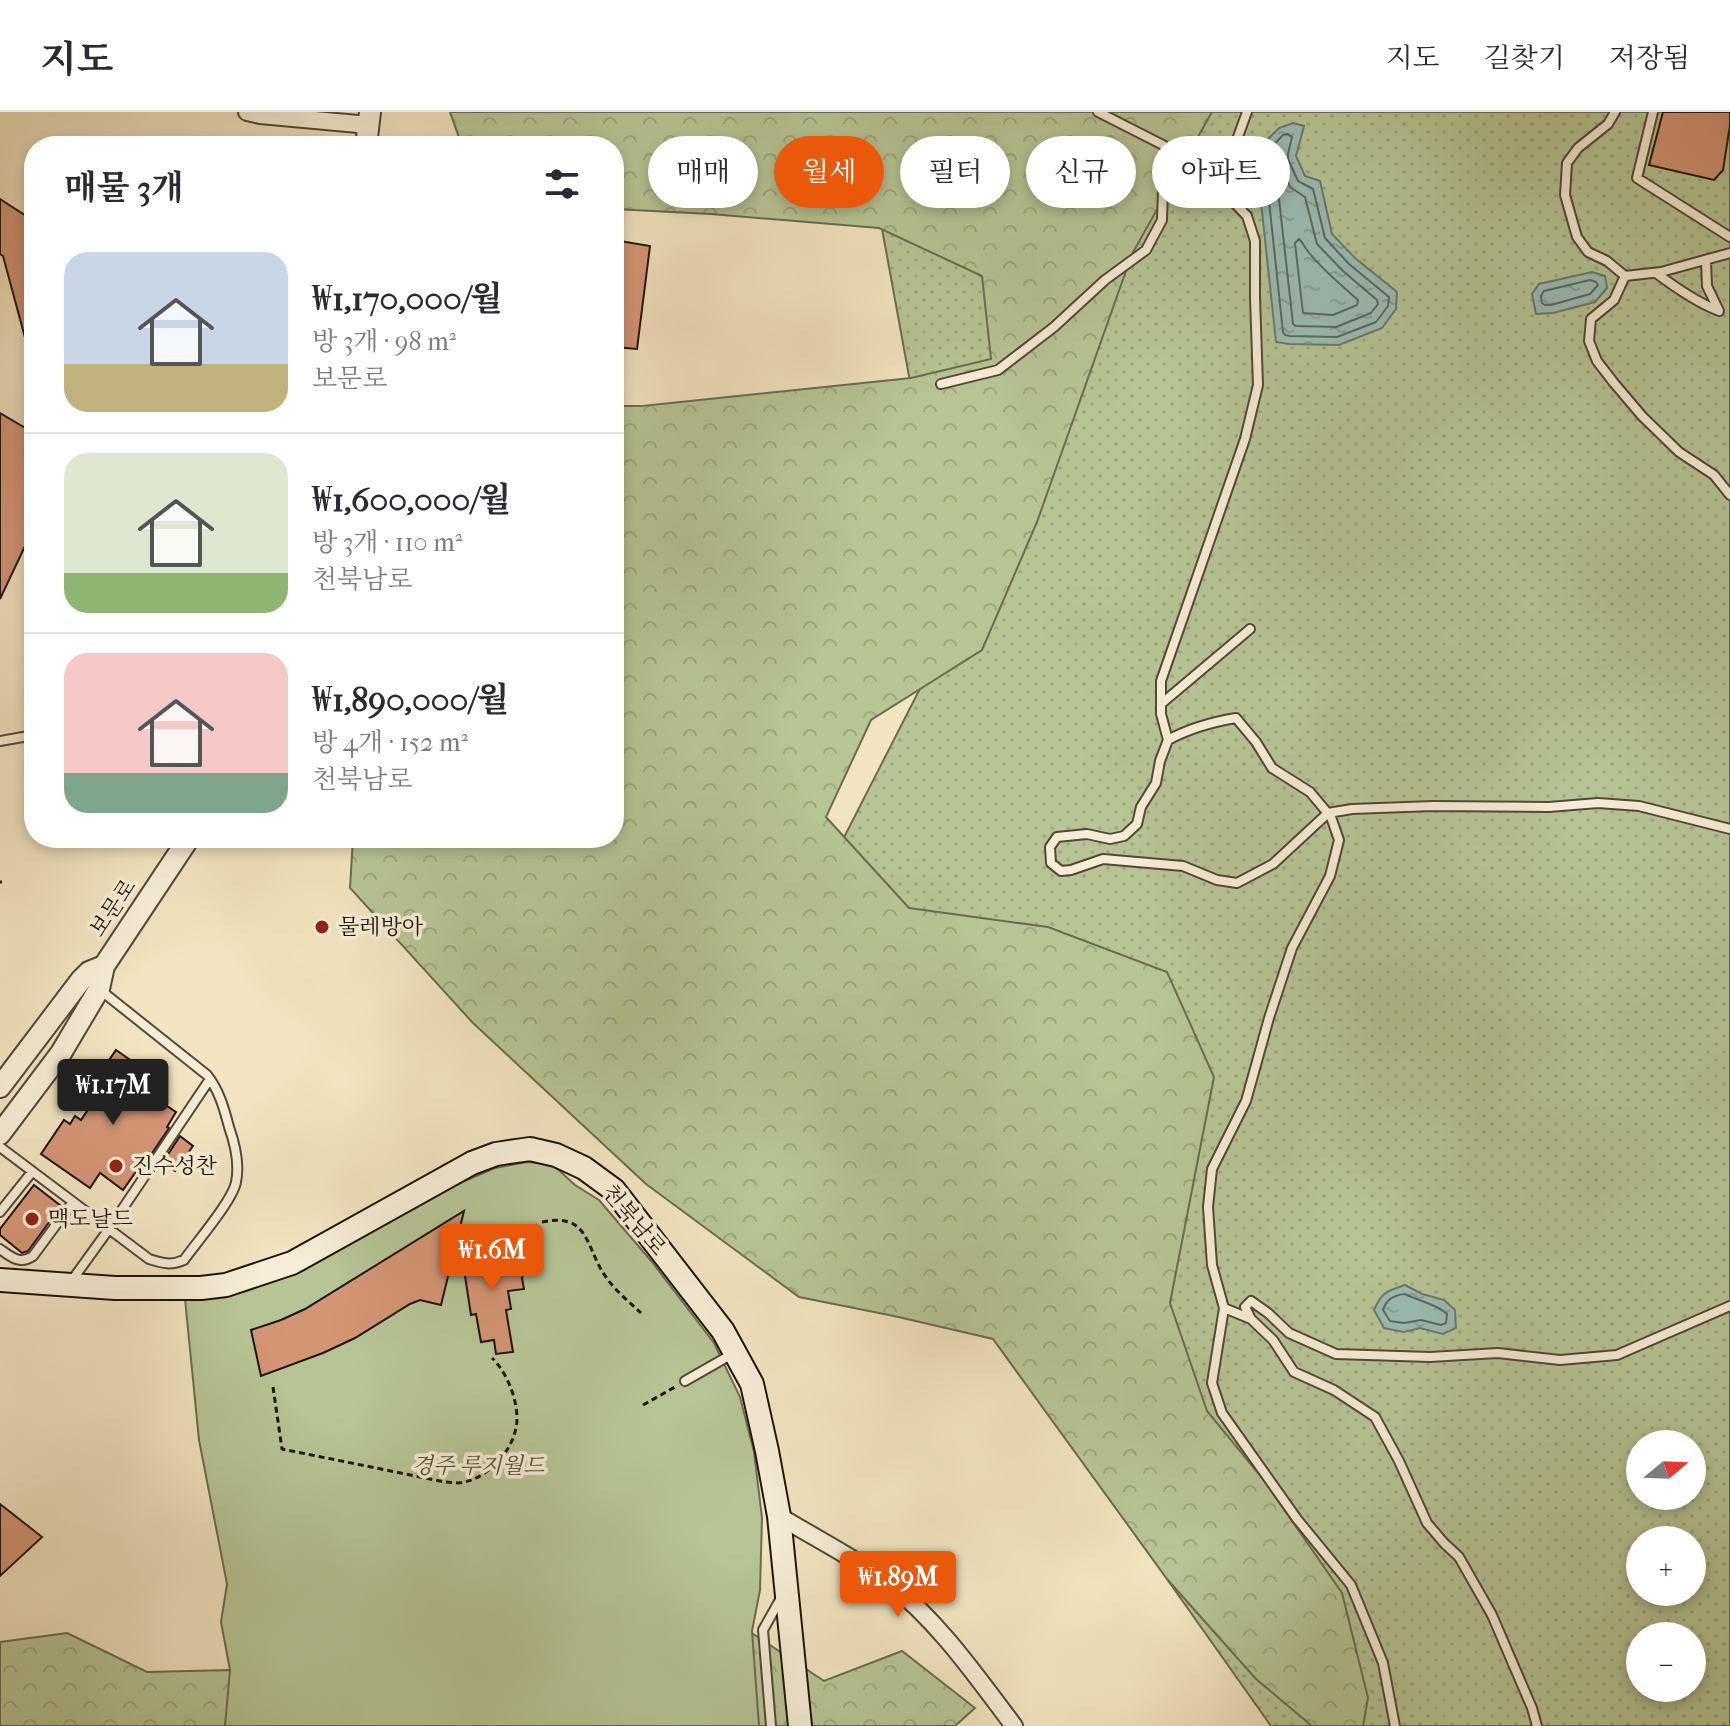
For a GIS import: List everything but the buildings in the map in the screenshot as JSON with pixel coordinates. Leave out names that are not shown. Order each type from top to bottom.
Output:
[{"type":"main road","name":"천북남로","points":[[0,1280],[115,1288],[226,1285],[292,1263],[472,1163],[496,1154],[530,1149],[556,1155],[584,1168],[614,1190],[723,1331],[752,1384],[779,1516],[800,1726]]},
{"type":"street","points":[[247,112],[370,118]]},
{"type":"street","name":"보문로","points":[[0,1134],[61,1053],[99,989],[104,966],[181,848]]},
{"type":"street","name":"보문로","points":[[0,1087],[81,980],[89,972],[104,966]]},
{"type":"street","points":[[779,1516],[890,1584],[951,1644],[1014,1726]]},
{"type":"lane","points":[[1098,112],[1152,140]]},
{"type":"lane","points":[[1242,211],[1234,181],[1235,145],[1247,112]]},
{"type":"lane","points":[[1615,112],[1608,124],[1578,148],[1567,163],[1565,195],[1577,237],[1588,252],[1607,261],[1625,276],[1656,273],[1730,253]]},
{"type":"lane","points":[[1653,112],[1637,178],[1730,237]]},
{"type":"lane","points":[[941,384],[998,370],[1054,327],[1105,280],[1146,250],[1162,220],[1162,208]]},
{"type":"lane","points":[[1239,208],[1247,216],[1255,241],[1258,385],[1245,439],[1161,681],[1161,714],[1168,740],[1156,783],[1141,807],[1137,824],[1124,836],[1110,839],[1087,834],[1057,837],[1050,847],[1051,863],[1061,871],[1103,859],[1183,866],[1217,880],[1237,883],[1273,864],[1328,813],[1352,809],[1549,807],[1598,803],[1639,806],[1730,829]]},
{"type":"lane","points":[[1706,261],[1707,286],[1719,311]]},
{"type":"lane","points":[[1656,273],[1674,287],[1730,315]]},
{"type":"lane","points":[[1625,276],[1614,300],[1591,319],[1589,341],[1597,361],[1642,416],[1679,452],[1714,475],[1730,495]]},
{"type":"lane","points":[[1161,704],[1250,629]]},
{"type":"lane","points":[[1168,740],[1183,731],[1213,721],[1236,718],[1272,768],[1310,792],[1328,813],[1339,840],[1330,876],[1292,948],[1246,1101],[1212,1169],[1208,1207],[1212,1265],[1224,1308],[1212,1383],[1222,1413],[1297,1519],[1351,1585],[1383,1663],[1395,1726]]},
{"type":"lane","points":[[0,741],[24,737]]},
{"type":"lane","points":[[0,1147],[149,1259],[167,1264],[184,1260],[230,1197],[236,1185],[234,1142],[221,1099],[210,1079],[99,989]]},
{"type":"lane","points":[[68,1285],[210,1079]]},
{"type":"lane","points":[[0,1212],[32,1172]]},
{"type":"lane","points":[[0,1249],[16,1260],[29,1259],[73,1202]]},
{"type":"lane","points":[[1537,1726],[1492,1615],[1459,1557],[1427,1523],[1375,1417],[1334,1390],[1294,1372],[1273,1340],[1251,1319],[1245,1307],[1251,1301],[1289,1333],[1336,1354],[1430,1357],[1498,1353],[1560,1360],[1617,1355],[1730,1306]]},
{"type":"lane","points":[[1224,1308],[1251,1319]]},
{"type":"lane","points":[[685,1381],[734,1352]]},
{"type":"lane","points":[[771,1726],[763,1630],[787,1587]]},
{"type":"path","points":[[542,1222],[566,1220],[580,1227],[611,1285],[641,1313]]},
{"type":"path","points":[[273,1387],[282,1449],[463,1483],[494,1465],[503,1456],[516,1432],[516,1408],[509,1383],[501,1366],[492,1358]]},
{"type":"path","points":[[643,1405],[685,1381]]},
{"type":"green space","points":[[450,112],[1212,112],[1198,136],[1152,136],[1152,208],[1158,208],[1132,254],[1037,522],[982,650],[871,720],[826,817],[909,908],[1048,927],[1167,972],[1214,1077],[1170,1303],[1207,1411],[1263,1479],[1342,1593],[1368,1698],[1363,1726],[1312,1726],[1256,1679],[1167,1579],[993,1339],[799,1297],[646,1184],[473,1023],[350,888],[352,848],[624,848],[624,406],[911,378],[991,359],[982,276],[879,228],[624,210],[624,136],[458,136]]},
{"type":"green space","points":[[784,112],[1730,112],[1730,1726],[1271,1726],[1167,1579],[1082,1347],[785,953],[954,622],[878,208],[884,208],[884,136],[814,136]]},
{"type":"green space","name":"경주 루지월드","points":[[527,1162],[552,1164],[575,1185],[599,1200],[652,1262],[714,1343],[740,1397],[754,1452],[762,1518],[760,1590],[752,1631],[759,1726],[225,1726],[230,1670],[221,1622],[227,1584],[199,1440],[185,1299],[495,1168]]},
{"type":"green space","points":[[687,1590],[824,1681],[902,1651],[975,1708],[955,1726],[539,1726]]},
{"type":"green space","points":[[67,1633],[147,1672],[230,1670],[535,1726],[0,1726],[0,1642]]},
{"type":"water","points":[[1293,123],[1304,126],[1296,156],[1305,176],[1320,181],[1332,234],[1355,258],[1397,292],[1396,309],[1382,328],[1339,345],[1276,342],[1262,208],[1290,208],[1290,136],[1271,136],[1279,128]]},
{"type":"water","points":[[1592,272],[1605,276],[1607,288],[1595,302],[1553,313],[1536,314],[1532,294],[1539,284]]},
{"type":"water","points":[[1405,1285],[1444,1300],[1455,1310],[1456,1328],[1443,1334],[1420,1328],[1404,1332],[1384,1328],[1374,1310],[1386,1293]]},
{"type":"place","name":"물레방아","points":[[322,927]]},
{"type":"place","name":"진수성찬","points":[[116,1166]]},
{"type":"place","name":"맥도날드","points":[[32,1219]]}]
